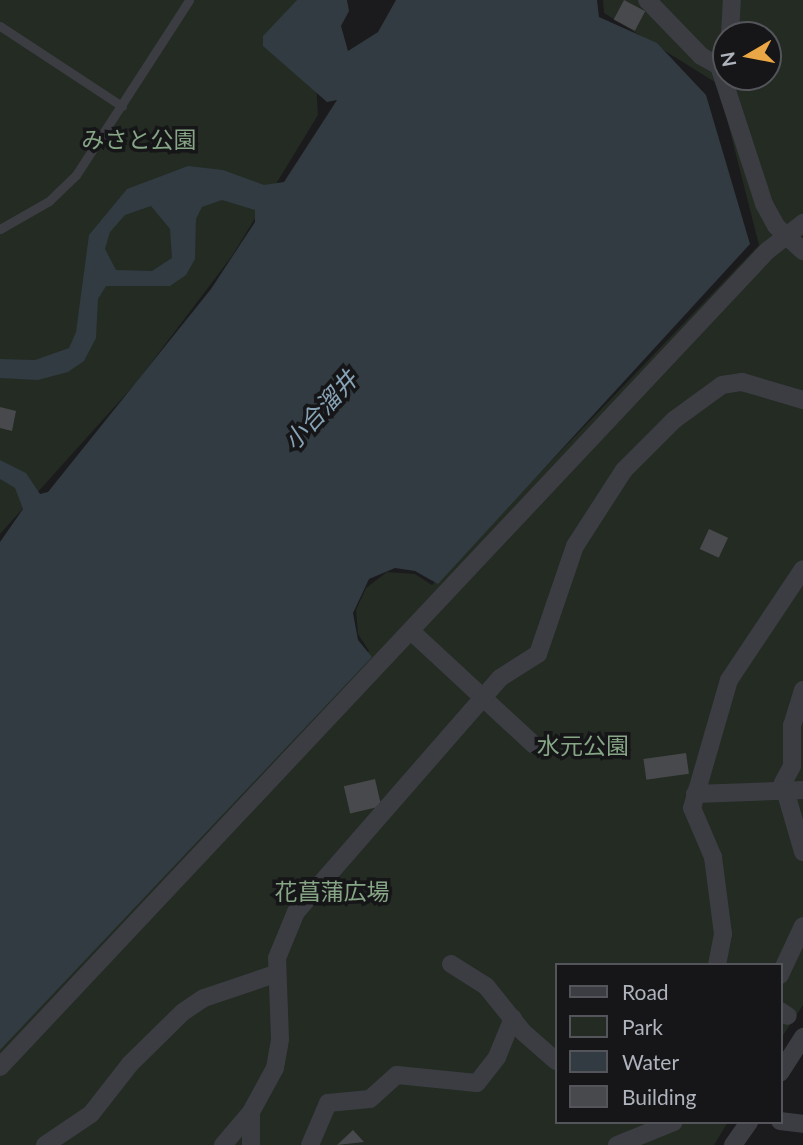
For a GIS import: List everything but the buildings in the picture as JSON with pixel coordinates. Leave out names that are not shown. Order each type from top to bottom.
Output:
[{"type":"street","points":[[647,0],[701,56],[712,58]]},
{"type":"street","points":[[731,21],[732,0]]},
{"type":"street","points":[[731,91],[764,204],[787,236],[803,251]]},
{"type":"street","points":[[0,1068],[411,631],[787,236],[803,223]]},
{"type":"street","points":[[223,1145],[251,1112],[275,1068],[280,1023],[275,974],[286,929],[296,912],[487,699],[500,678],[538,654],[590,517],[624,470],[674,420],[722,385],[737,382],[803,400]]},
{"type":"street","points":[[718,963],[723,934],[713,857],[694,817],[695,794],[729,680],[803,569]]},
{"type":"street","points":[[411,631],[487,699],[534,746]]},
{"type":"street","points":[[803,690],[795,709],[792,766],[784,790],[803,852]]},
{"type":"street","points":[[695,794],[803,790]]},
{"type":"street","points":[[782,971],[803,926]]},
{"type":"street","points":[[450,964],[486,986],[554,1059]]},
{"type":"street","points":[[45,1145],[92,1114],[130,1064],[183,1012],[204,998],[275,974]]},
{"type":"street","points":[[310,1145],[328,1103],[370,1099],[397,1075],[477,1083],[497,1057],[513,1018]]},
{"type":"street","points":[[782,1070],[803,1037]]},
{"type":"street","points":[[251,1112],[251,1145]]},
{"type":"street","points":[[782,1121],[803,1124]]},
{"type":"street","points":[[617,1145],[669,1124]]},
{"type":"street","points":[[733,1145],[748,1124]]},
{"type":"lane","points":[[0,229],[49,201],[76,175],[189,0]]},
{"type":"lane","points":[[0,26],[122,106]]},
{"type":"green space","name":"みさと公園","points":[[0,0],[311,0],[318,115],[232,256],[136,383],[0,534]]},
{"type":"green space","name":"水元公園","points":[[603,0],[803,0],[803,1005],[782,1037],[782,963],[554,963],[554,1124],[727,1124],[714,1145],[0,1145],[0,1038],[369,651],[358,634],[356,610],[366,588],[387,572],[415,574],[432,585],[759,245],[720,91],[782,91],[782,21],[712,21],[712,80],[604,13]]},
{"type":"water","name":"小合溜井","points":[[297,0],[347,0],[349,11],[341,26],[348,51],[378,32],[396,0],[597,0],[599,17],[657,43],[706,95],[750,244],[438,584],[415,571],[395,568],[369,579],[353,613],[358,640],[372,657],[0,1050],[0,542],[23,509],[15,488],[0,479],[0,460],[26,473],[40,494],[48,492],[211,289],[255,222],[255,210],[222,200],[202,207],[196,219],[195,259],[186,275],[170,286],[106,286],[98,299],[96,338],[84,361],[68,372],[38,380],[0,378],[0,359],[35,360],[69,348],[76,332],[89,235],[127,189],[188,166],[223,170],[264,185],[284,182],[337,100],[327,102],[263,46],[263,36]],"holes":[[[151,206],[170,229],[172,258],[152,271],[116,270],[105,249],[110,232],[125,215]]]},
{"type":"park label","name":"花菖蒲広場","points":[[332,891]]}]
